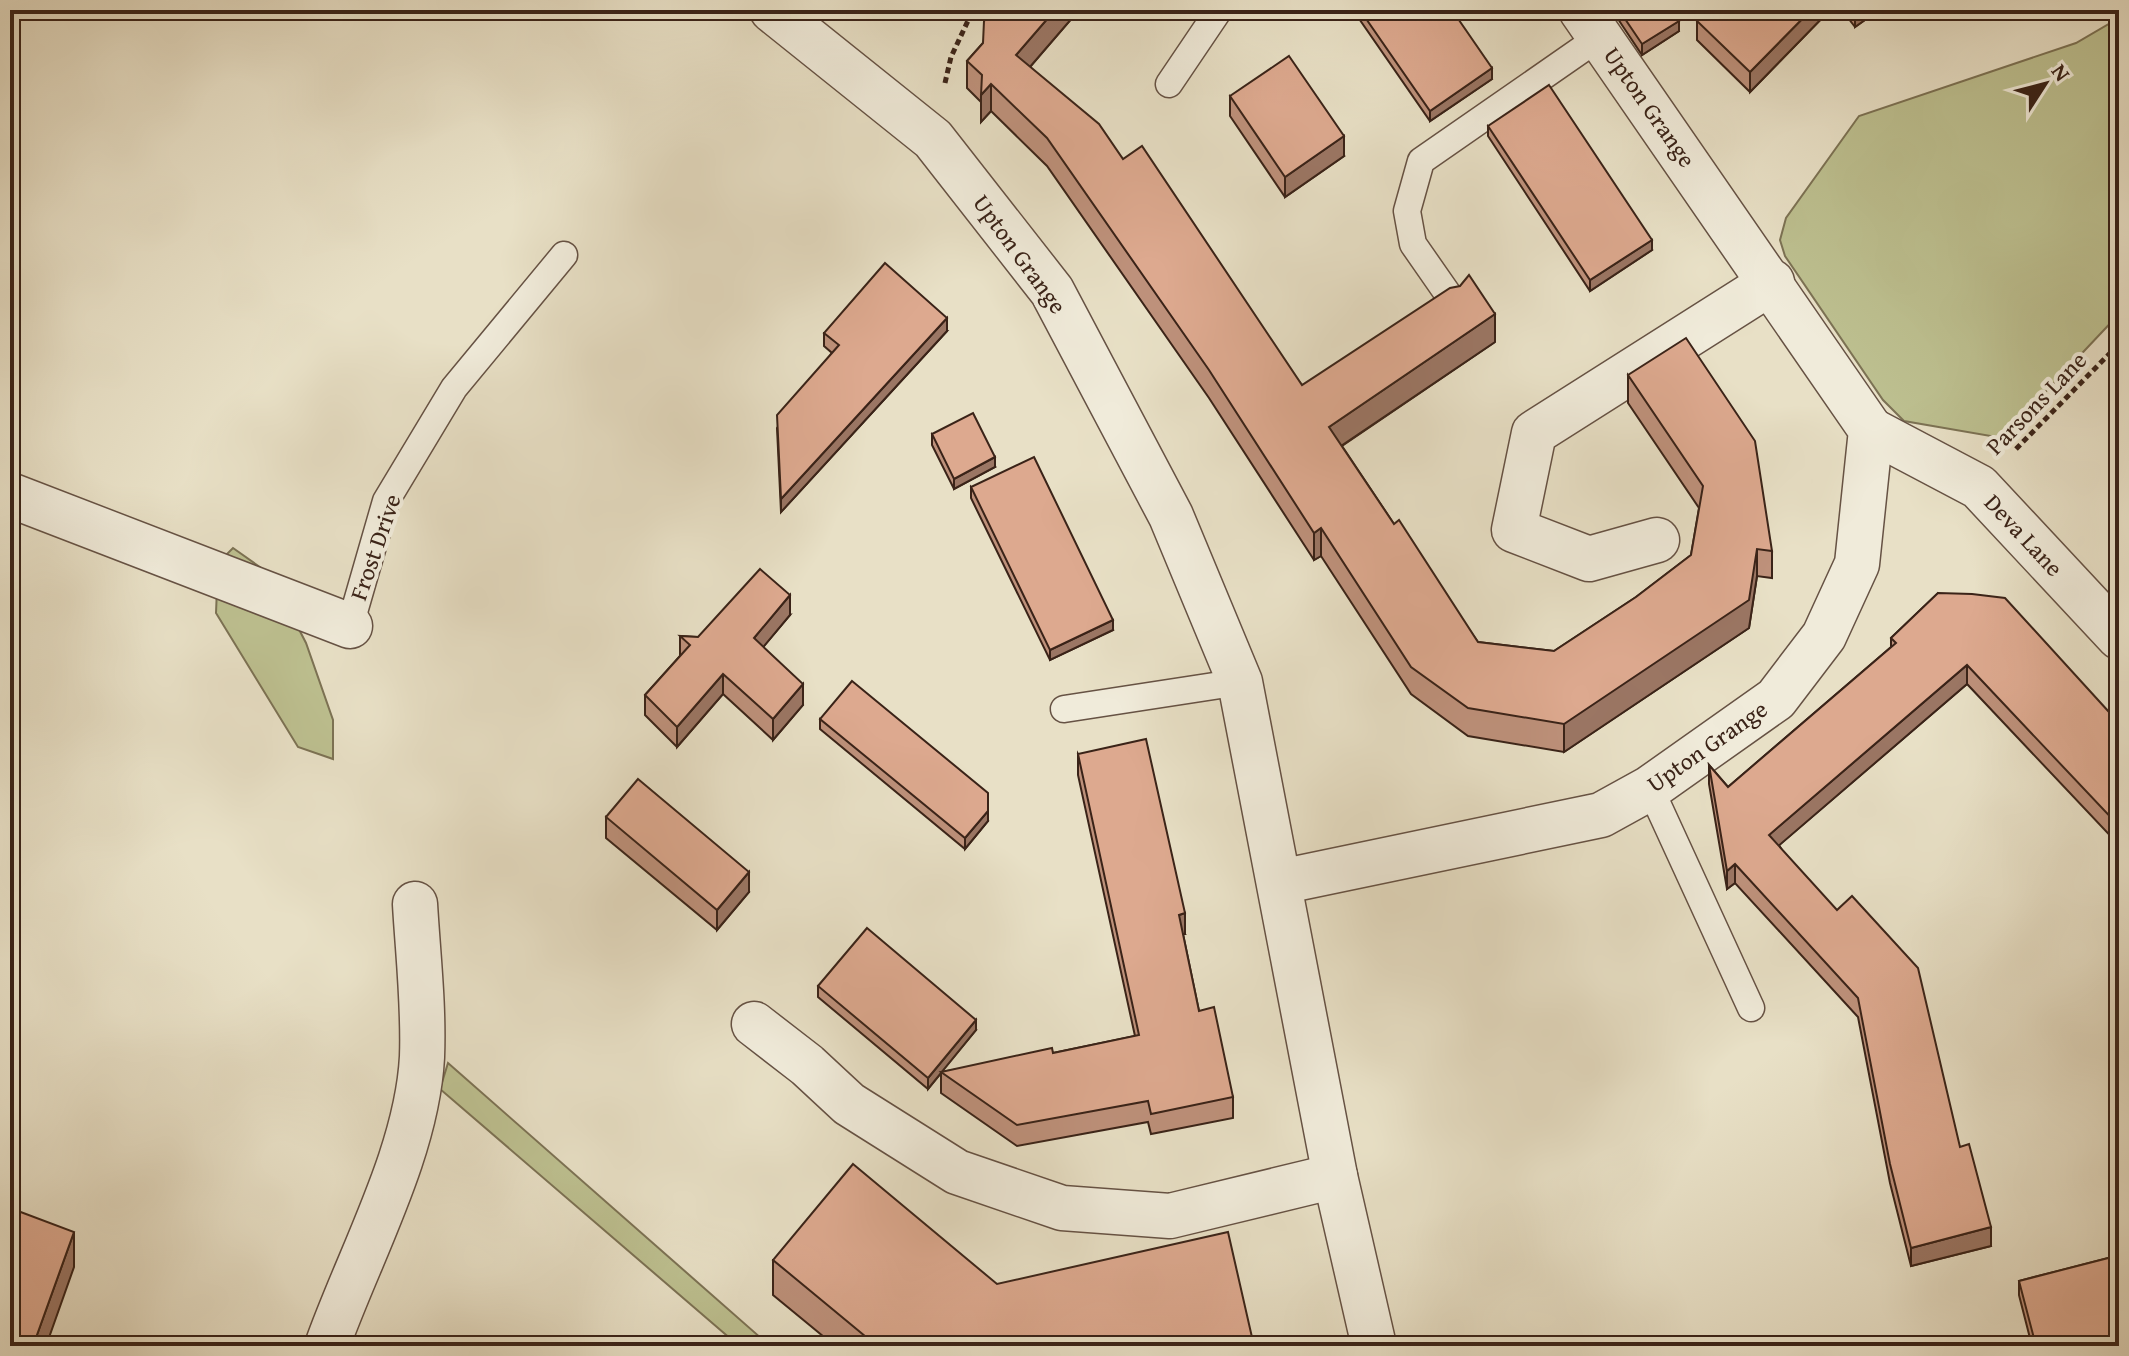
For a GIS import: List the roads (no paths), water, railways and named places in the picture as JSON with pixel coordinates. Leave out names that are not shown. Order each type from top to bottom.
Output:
[{"type":"street","name":"Upton Grange","points":[[772,10],[933,139],[1052,291],[1171,516],[1240,682],[1335,1176],[1374,1346]]},
{"type":"street","name":"Upton Grange","points":[[1280,882],[1601,815],[1650,788],[1776,699],[1824,636],[1857,564],[1871,430],[1591,23]]},
{"type":"street","points":[[1657,540],[1589,559],[1514,530],[1534,433],[1772,282]]},
{"type":"street","name":"Deva Lane","points":[[1871,430],[1979,487],[2119,637]]},
{"type":"street","name":"Frost Drive","points":[[10,495],[350,626]]},
{"type":"street","points":[[327,1346],[391,1181],[412,1112],[422,1058],[415,904]]},
{"type":"street","points":[[754,1024],[849,1104],[957,1172],[1062,1208],[1170,1216],[1335,1176]]},
{"type":"lane","points":[[1169,84],[1219,10]]},
{"type":"lane","points":[[1452,300],[1413,244],[1407,211],[1421,161],[1591,23]]},
{"type":"lane","name":"Frost Drive","points":[[350,626],[386,501],[454,388],[564,255]]},
{"type":"lane","points":[[1064,709],[1240,682]]},
{"type":"lane","points":[[1650,788],[1751,1008]]}]
